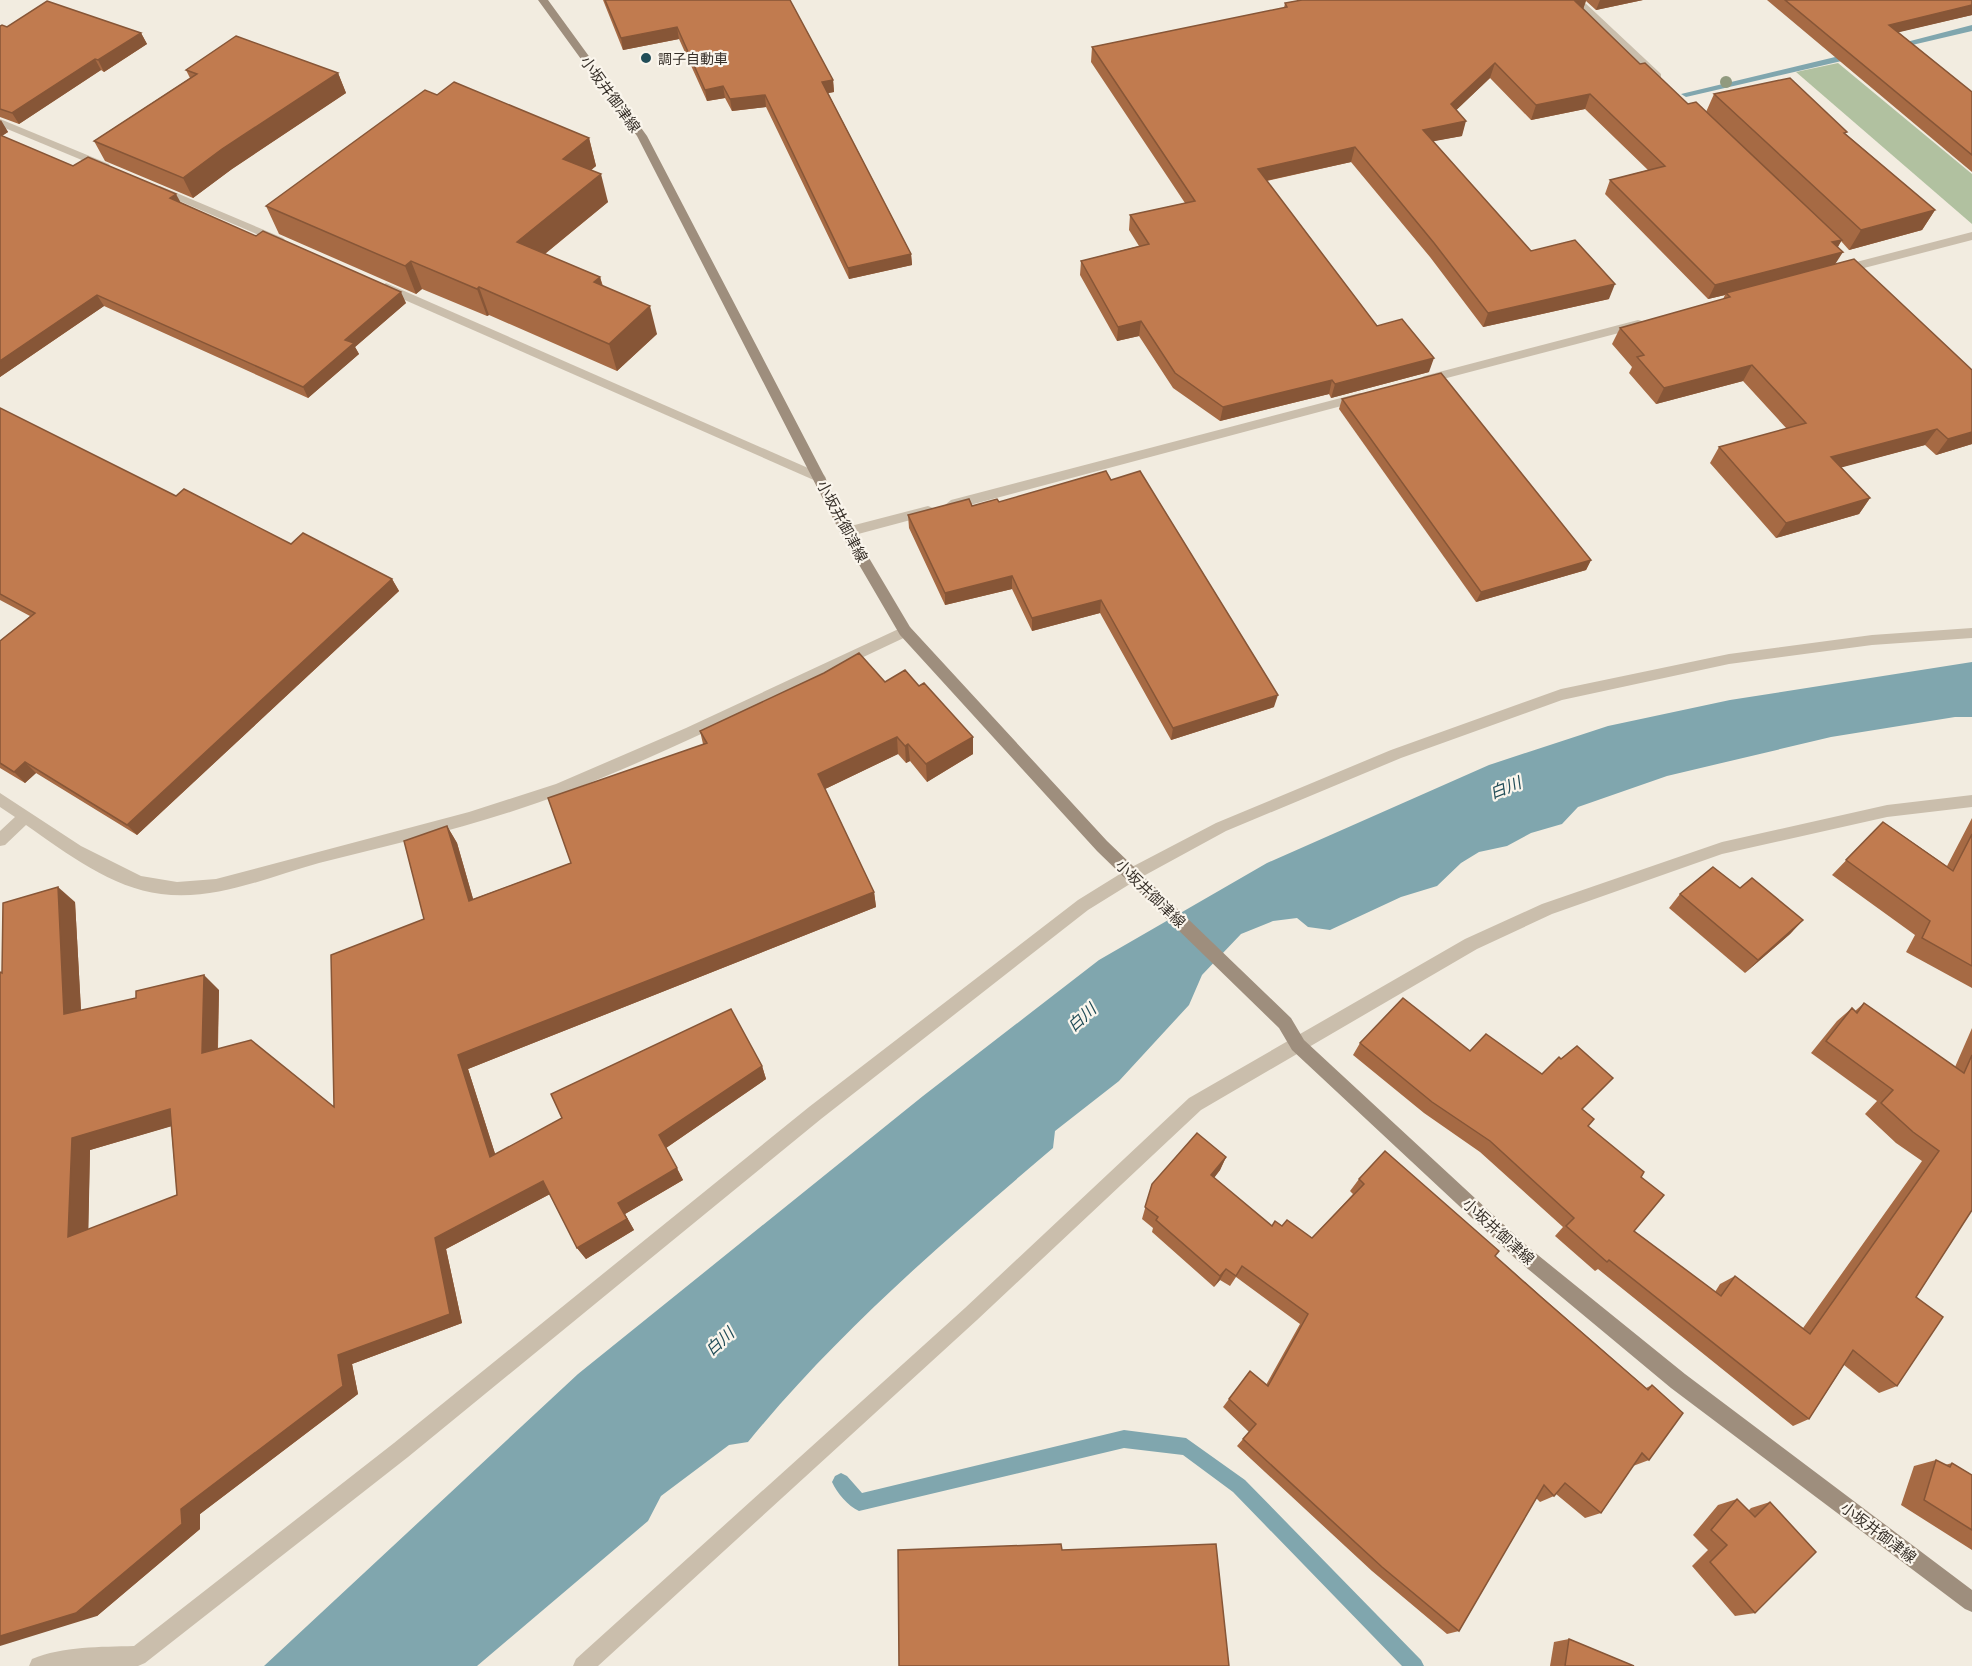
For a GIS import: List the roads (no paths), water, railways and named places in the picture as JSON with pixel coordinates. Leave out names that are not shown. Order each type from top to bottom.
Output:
[{"type":"main road","name":"小坂井御津線","points":[[543,0],[642,136],[847,532],[905,631],[1102,846],[1285,1023],[1298,1046],[1522,1253],[1678,1381],[1972,1602]]},
{"type":"street","points":[[1576,0],[1662,81]]},
{"type":"street","points":[[0,122],[120,173]]},
{"type":"street","points":[[153,187],[296,248]]},
{"type":"street","points":[[1823,275],[1972,236]]},
{"type":"street","points":[[372,281],[820,478]]},
{"type":"street","points":[[1410,384],[1651,320]]},
{"type":"street","points":[[847,532],[1375,393]]},
{"type":"street","points":[[0,799],[24,818],[124,876],[159,887],[201,888],[444,825],[559,788],[660,746],[905,631]]},
{"type":"street","points":[[39,1666],[82,1658],[138,1656],[401,1450],[815,1113],[1083,905],[1133,874],[1221,827],[1396,754],[1561,695],[1730,659],[1872,640],[1972,633]]},
{"type":"street","points":[[584,1666],[962,1322],[1195,1104],[1471,944],[1547,909],[1722,848],[1887,811],[1972,801]]},
{"type":"street","points":[[0,840],[24,818]]},
{"type":"water","name":"白川","points":[[1972,662],[1972,717],[1955,717],[1831,737],[1667,776],[1578,807],[1562,824],[1531,833],[1507,846],[1479,852],[1461,863],[1437,886],[1401,897],[1330,930],[1308,927],[1297,918],[1273,921],[1241,934],[1202,975],[1189,1005],[1119,1081],[1055,1131],[1053,1148],[894,1288],[818,1363],[748,1442],[729,1445],[661,1496],[648,1521],[477,1666],[264,1666],[578,1374],[923,1096],[1099,960],[1267,863],[1489,765],[1608,726],[1730,700]]},
{"type":"waterway","points":[[1895,46],[1972,28]]},
{"type":"waterway","points":[[1686,94],[1856,55]]},
{"type":"waterway","points":[[841,1482],[859,1502],[1124,1439],[1186,1447],[1239,1486],[1415,1666]]},
{"type":"place","name":"調子自動車","points":[[646,58]]}]
